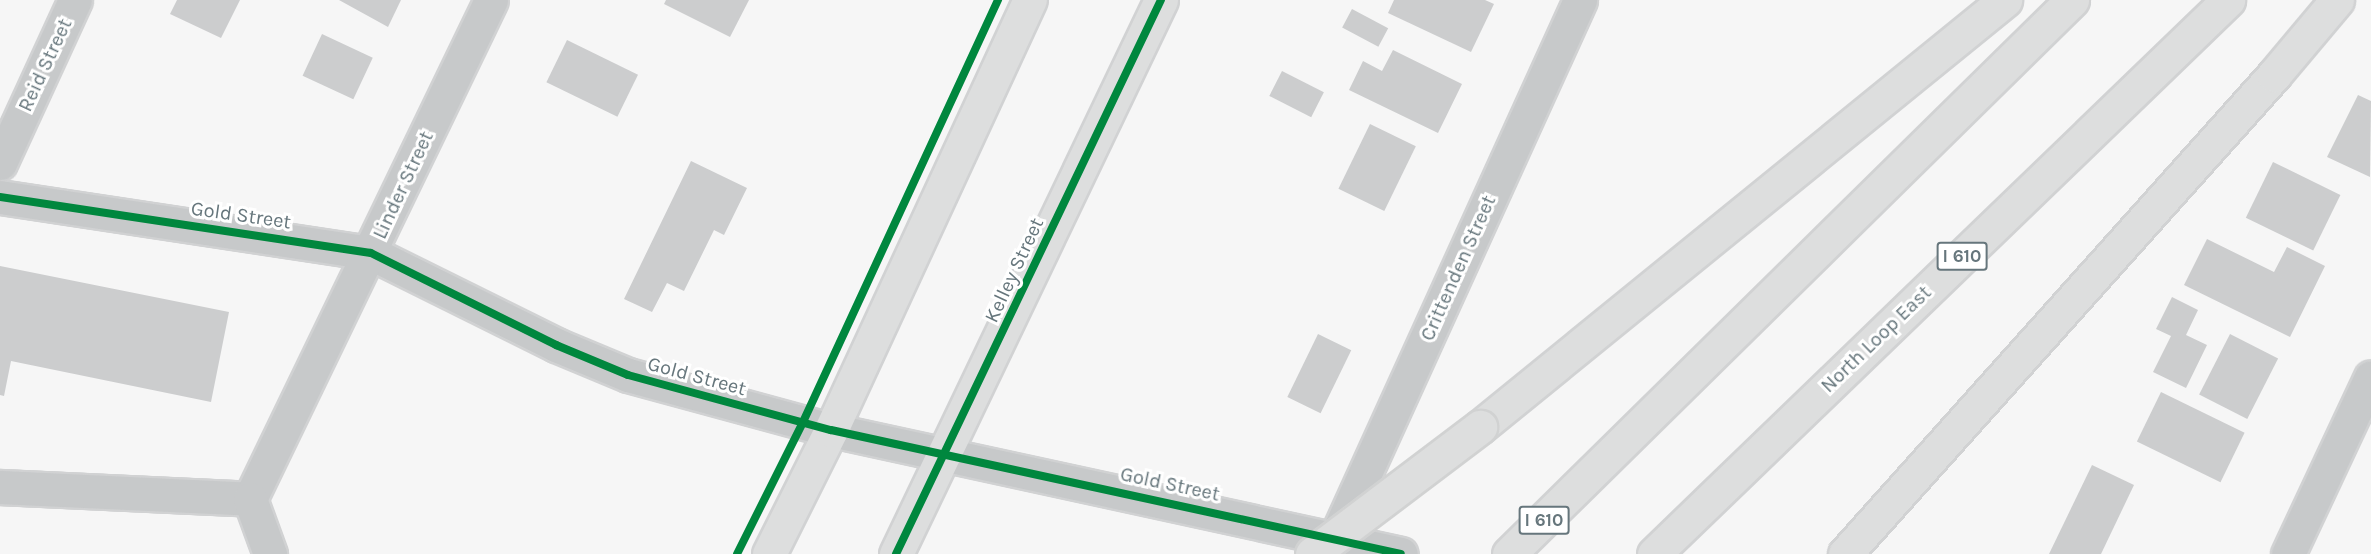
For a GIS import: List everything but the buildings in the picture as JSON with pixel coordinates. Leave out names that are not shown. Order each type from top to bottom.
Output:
[{"type":"main road","points":[[769,554],[831,430],[1030,0]]},
{"type":"main road","name":"Kelley Street","points":[[896,554],[1161,0]]},
{"type":"main road","points":[[1324,545],[1480,427],[2005,0]]},
{"type":"main road","name":"I 610","points":[[1509,554],[2072,0]]},
{"type":"main road","name":"North Loop East","points":[[1654,554],[2228,0]]},
{"type":"main road","points":[[1849,550],[2274,75],[2337,0]]},
{"type":"street","name":"Reid Street","points":[[0,164],[75,0]]},
{"type":"street","name":"Linder Street","points":[[250,499],[371,253],[491,0]]},
{"type":"street","name":"Crittenden Street","points":[[1324,545],[1580,0]]},
{"type":"street","name":"Gold Street","points":[[0,197],[371,253],[556,345],[628,375],[831,430],[946,453],[1324,545],[1401,554]]},
{"type":"street","points":[[2288,554],[2371,377]]},
{"type":"street","points":[[0,487],[250,499],[270,554]]},
{"type":"cycle path","points":[[737,554],[803,422],[998,0]]},
{"type":"cycle path","points":[[896,554],[1161,0]]},
{"type":"cycle path","points":[[0,197],[371,253],[556,345],[628,375],[831,430],[1401,554]]}]
